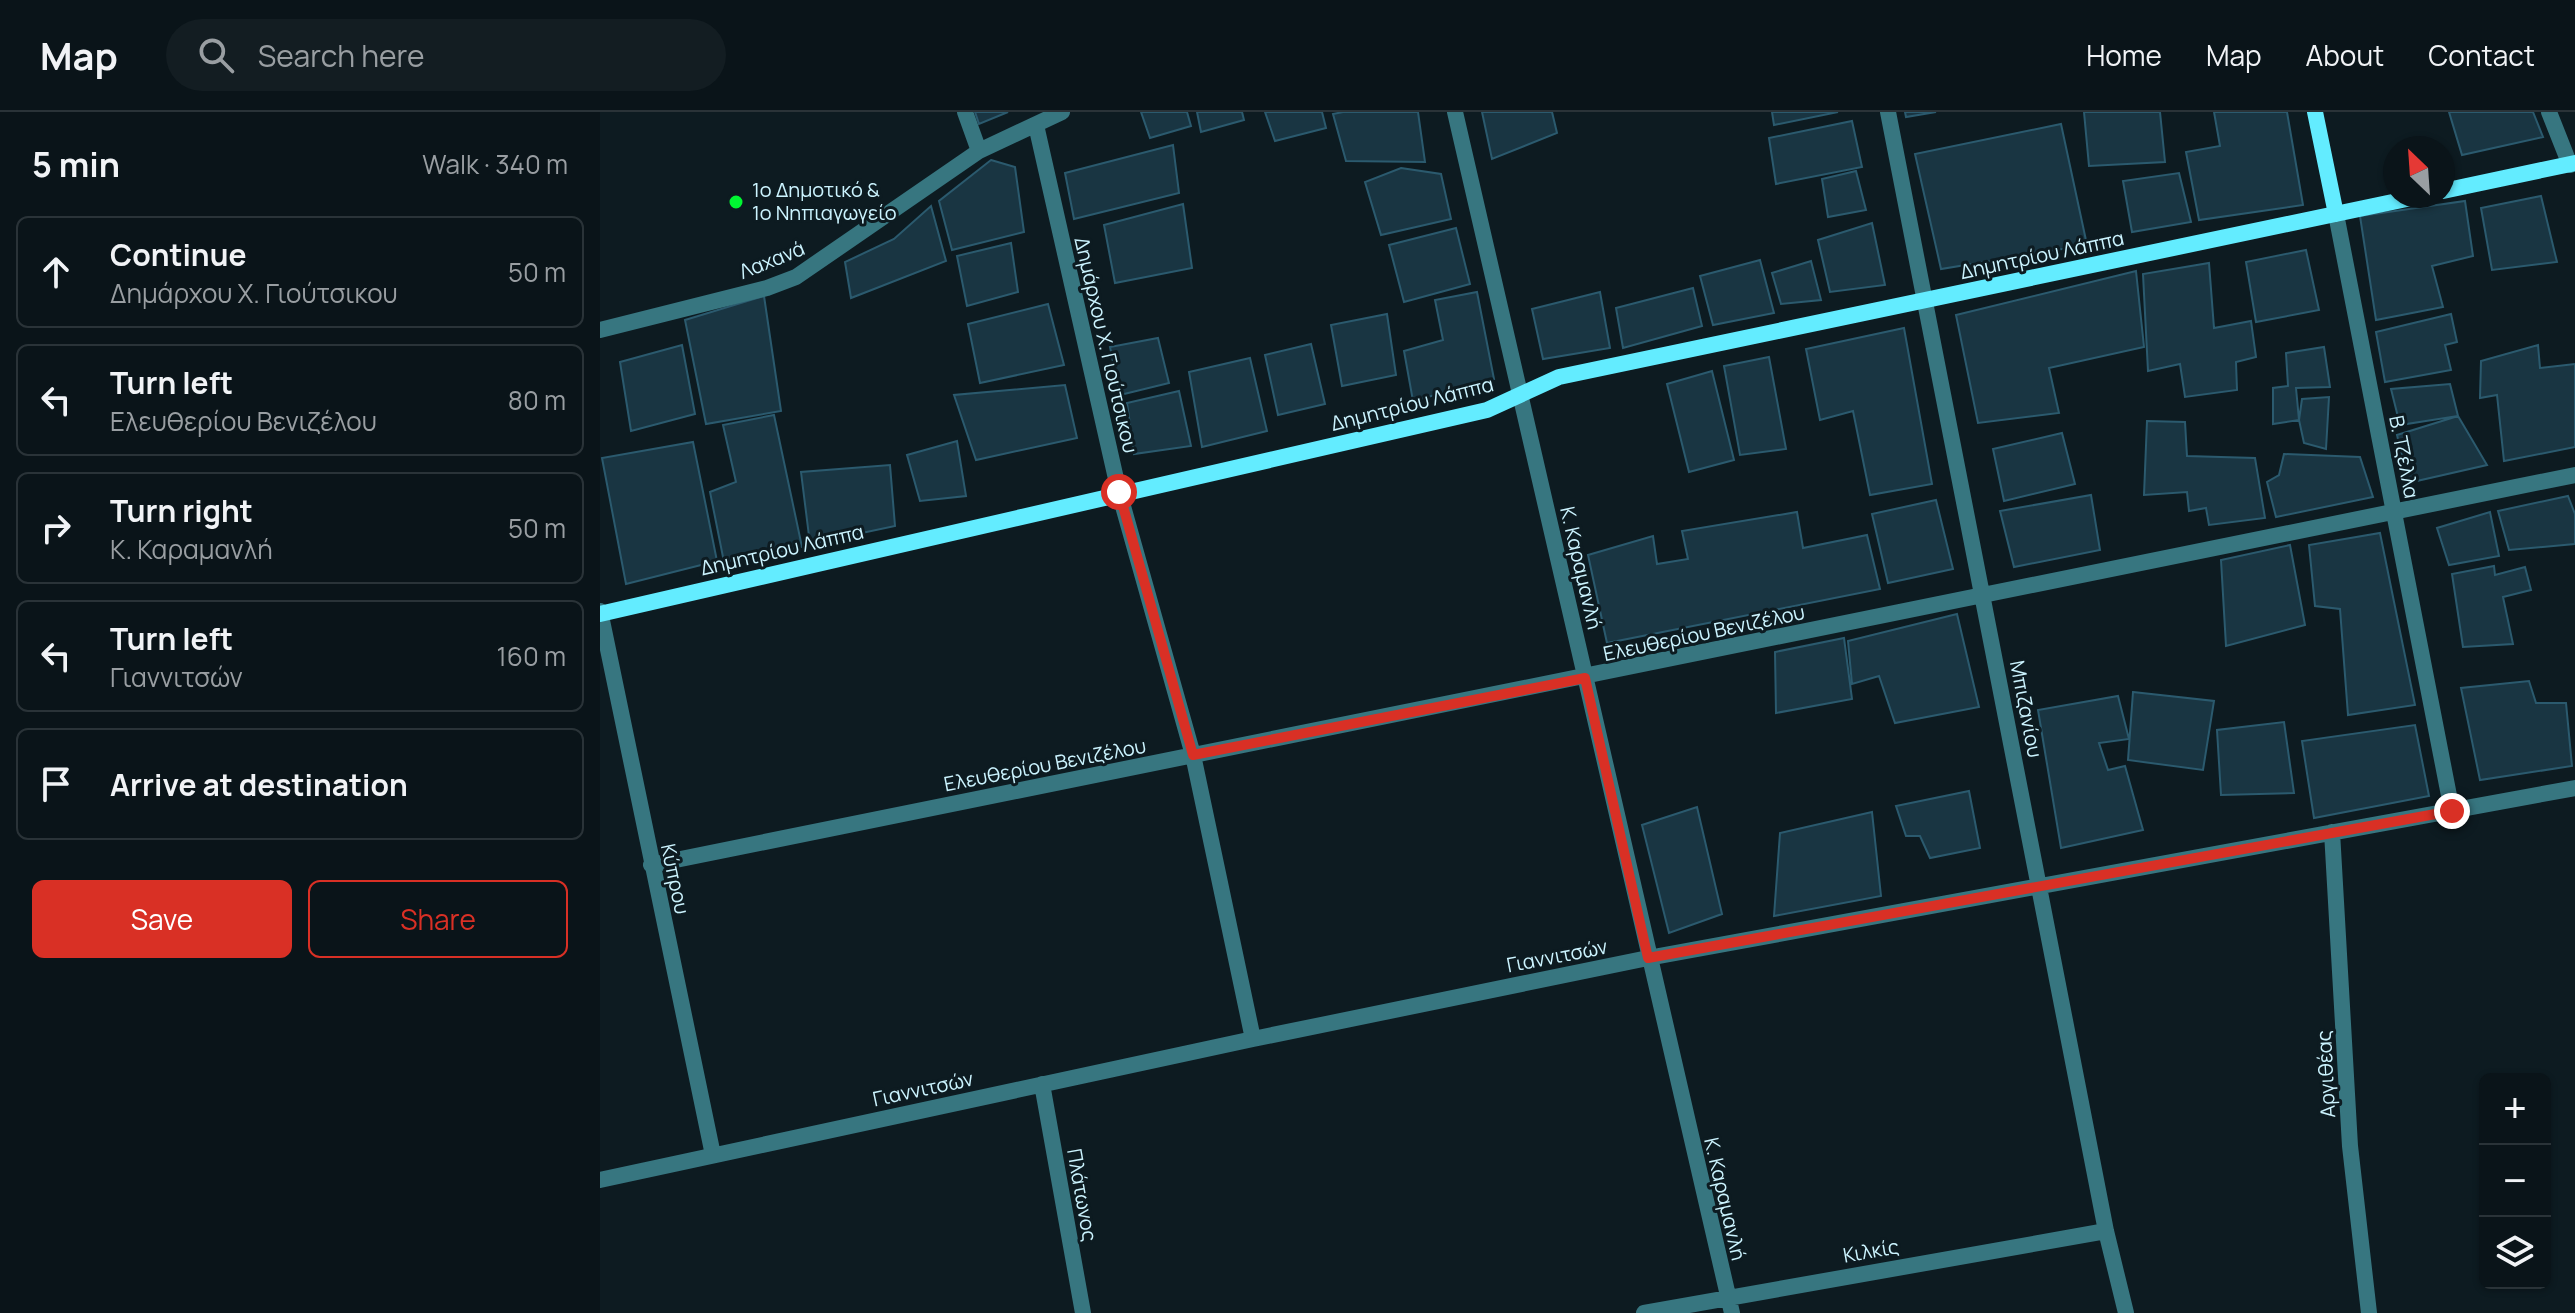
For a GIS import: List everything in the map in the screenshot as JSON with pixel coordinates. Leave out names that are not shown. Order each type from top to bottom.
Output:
[{"type":"street","points":[[965,112],[979,151]]},
{"type":"street","name":"Λαχανά","points":[[600,330],[767,288],[796,277],[979,151],[1062,112]]},
{"type":"street","name":"Κ. Καραμανλή","points":[[1455,112],[1730,1305]]},
{"type":"street","name":"Μπιζανίου","points":[[1888,112],[2106,1231],[2126,1313]]},
{"type":"street","name":"Β. Τζέλλα","points":[[2315,112],[2452,811]]},
{"type":"street","points":[[2455,188],[2572,164],[2549,112]]},
{"type":"street","name":"Δημάρχου Χ. Γιούτσικου","points":[[1036,125],[1119,492],[1193,755],[1253,1039]]},
{"type":"street","name":"Δημητρίου Λάππα","points":[[600,613],[1487,410],[1559,377],[2383,204]]},
{"type":"street","name":"Ελευθερίου Βενιζέλου","points":[[651,865],[2575,475]]},
{"type":"street","name":"Κύπρου","points":[[600,613],[713,1155]]},
{"type":"street","name":"Γιαννιτσών","points":[[600,1180],[1253,1039],[1648,958],[2575,788]]},
{"type":"street","name":"Αργιθέας","points":[[2332,832],[2350,1146],[2369,1313]]},
{"type":"street","name":"Πλάτωνος","points":[[1042,1084],[1083,1313]]},
{"type":"street","name":"Κιλκίς","points":[[1644,1313],[1730,1305],[2106,1231]]},
{"type":"building","points":[[975,112],[1008,112],[979,124]]},
{"type":"building","points":[[1141,112],[1187,112],[1191,126],[1150,138]]},
{"type":"building","points":[[1197,112],[1242,112],[1244,120],[1201,132]]},
{"type":"building","points":[[1265,112],[1322,112],[1326,128],[1275,141]]},
{"type":"building","points":[[1418,112],[1425,162],[1346,161],[1333,114]]},
{"type":"building","points":[[1482,112],[1552,112],[1557,133],[1492,159]]},
{"type":"building","points":[[1772,112],[1838,112],[1774,125]]},
{"type":"building","points":[[1905,112],[1936,112],[1906,117]]},
{"type":"building","points":[[2084,112],[2160,112],[2165,162],[2089,166]]},
{"type":"building","points":[[2214,112],[2287,112],[2303,205],[2199,220],[2186,152],[2220,146]]},
{"type":"building","points":[[2449,112],[2533,112],[2543,137],[2462,155]]},
{"type":"building","points":[[1852,121],[1862,167],[1776,184],[1769,138]]},
{"type":"building","points":[[2061,124],[2087,245],[1941,269],[1915,154]]},
{"type":"building","points":[[1173,145],[1179,193],[1074,219],[1065,173]]},
{"type":"building","points":[[991,160],[1015,167],[1024,232],[952,250],[939,201]]},
{"type":"building","points":[[1401,168],[1441,174],[1451,219],[1381,235],[1365,182]]},
{"type":"building","points":[[1856,171],[1866,210],[1828,217],[1822,179]]},
{"type":"building","points":[[2179,173],[2191,222],[2132,232],[2123,181]]},
{"type":"building","points":[[2541,196],[2557,262],[2492,270],[2481,208]]},
{"type":"building","points":[[2465,201],[2473,256],[2432,266],[2443,307],[2376,320],[2360,216],[2416,208],[2455,208],[2455,202]]},
{"type":"building","points":[[1183,204],[1192,268],[1115,283],[1104,225]]},
{"type":"building","points":[[931,206],[946,261],[851,298],[845,262],[894,239]]},
{"type":"building","points":[[1872,223],[1885,285],[1830,292],[1818,240]]},
{"type":"building","points":[[1456,228],[1470,284],[1404,302],[1389,245]]},
{"type":"building","points":[[1011,243],[1018,292],[967,306],[957,256]]},
{"type":"building","points":[[2306,250],[2319,310],[2256,322],[2246,262]]},
{"type":"building","points":[[1760,260],[1774,313],[1713,325],[1700,276]]},
{"type":"building","points":[[1811,261],[1821,300],[1781,304],[1772,273]]},
{"type":"building","points":[[2209,263],[2214,328],[2251,321],[2256,357],[2236,362],[2237,390],[2185,397],[2180,364],[2148,371],[2143,274]]},
{"type":"building","points":[[2136,271],[2144,347],[2049,368],[2059,413],[1978,423],[1956,315]]},
{"type":"building","points":[[1693,288],[1702,326],[1623,348],[1616,308]]},
{"type":"building","points":[[1477,292],[1494,379],[1413,401],[1404,351],[1443,340],[1435,300]]},
{"type":"building","points":[[1600,292],[1610,348],[1543,359],[1532,309]]},
{"type":"building","points":[[764,296],[781,411],[706,424],[685,320]]},
{"type":"building","points":[[1048,304],[1064,365],[980,383],[968,324]]},
{"type":"building","points":[[1387,314],[1396,375],[1342,386],[1331,325]]},
{"type":"building","points":[[2451,314],[2457,342],[2445,345],[2451,370],[2385,382],[2376,332]]},
{"type":"building","points":[[1904,328],[1932,484],[1870,495],[1853,411],[1820,420],[1806,349]]},
{"type":"building","points":[[1158,338],[1169,383],[1120,395],[1110,347]]},
{"type":"building","points":[[1311,344],[1325,404],[1278,415],[1265,355]]},
{"type":"building","points":[[682,345],[695,414],[631,431],[620,362]]},
{"type":"building","points":[[2538,345],[2540,368],[2575,364],[2575,447],[2504,461],[2497,395],[2480,398],[2481,361]]},
{"type":"building","points":[[2324,347],[2330,387],[2296,388],[2299,420],[2273,424],[2273,388],[2288,386],[2286,353]]},
{"type":"building","points":[[1769,357],[1786,449],[1740,455],[1724,366]]},
{"type":"building","points":[[1250,358],[1267,431],[1202,447],[1189,372]]},
{"type":"building","points":[[1712,371],[1734,460],[1689,472],[1667,384]]},
{"type":"building","points":[[2450,384],[2458,416],[2400,425],[2391,389]]},
{"type":"building","points":[[1065,385],[1077,438],[976,460],[954,395]]},
{"type":"building","points":[[1179,391],[1191,446],[1134,454],[1127,403]]},
{"type":"building","points":[[2329,397],[2326,449],[2304,443],[2299,420],[2302,399]]},
{"type":"building","points":[[774,415],[802,547],[724,562],[710,492],[736,482],[723,425]]},
{"type":"building","points":[[2458,416],[2487,465],[2408,483],[2397,435]]},
{"type":"building","points":[[2147,421],[2185,422],[2187,456],[2255,458],[2265,518],[2209,525],[2206,508],[2189,511],[2187,492],[2144,495]]},
{"type":"building","points":[[2062,433],[2075,484],[2004,501],[1993,449]]},
{"type":"building","points":[[957,441],[966,496],[920,501],[907,455]]},
{"type":"building","points":[[693,442],[717,561],[626,584],[602,458]]},
{"type":"building","points":[[2284,454],[2360,457],[2373,497],[2276,517],[2267,482],[2279,475]]},
{"type":"building","points":[[890,465],[895,526],[810,544],[801,472]]},
{"type":"building","points":[[2091,495],[2100,550],[2014,567],[2000,511]]},
{"type":"building","points":[[2568,496],[2575,514],[2575,544],[2509,550],[2498,511]]},
{"type":"building","points":[[1936,500],[1953,569],[1888,583],[1872,514]]},
{"type":"building","points":[[1797,512],[1803,548],[1867,535],[1880,589],[1607,643],[1588,555],[1653,536],[1657,564],[1688,559],[1682,531]]},
{"type":"building","points":[[2490,512],[2499,556],[2449,565],[2437,528]]},
{"type":"building","points":[[2380,533],[2415,705],[2348,715],[2340,609],[2315,606],[2309,545]]},
{"type":"building","points":[[2290,545],[2305,625],[2226,646],[2221,560]]},
{"type":"building","points":[[2494,566],[2495,575],[2525,567],[2531,590],[2503,597],[2513,644],[2463,647],[2452,574]]},
{"type":"building","points":[[1957,614],[1979,707],[1895,723],[1879,676],[1852,684],[1848,641]]},
{"type":"building","points":[[1844,638],[1852,699],[1776,713],[1775,652]]},
{"type":"building","points":[[2529,681],[2536,703],[2566,703],[2572,766],[2480,780],[2461,688]]},
{"type":"building","points":[[2133,692],[2214,701],[2203,770],[2128,760]]},
{"type":"building","points":[[2118,696],[2129,739],[2099,743],[2108,770],[2125,766],[2143,830],[2061,848],[2038,710]]},
{"type":"building","points":[[2284,722],[2294,793],[2221,795],[2217,730]]},
{"type":"building","points":[[2415,725],[2429,796],[2314,818],[2302,741]]},
{"type":"building","points":[[1969,791],[1980,848],[1930,858],[1920,836],[1906,836],[1896,806]]},
{"type":"building","points":[[1697,807],[1722,914],[1669,933],[1642,825]]},
{"type":"building","points":[[1872,812],[1881,896],[1774,916],[1780,833]]},
{"type":"place","name":"1ο Δημοτικό & 1ο Νηπιαγωγείο","points":[[736,202]]},
{"type":"route","points":[[1119,492],[1193,755],[1585,678],[1648,958],[2452,811]]}]
